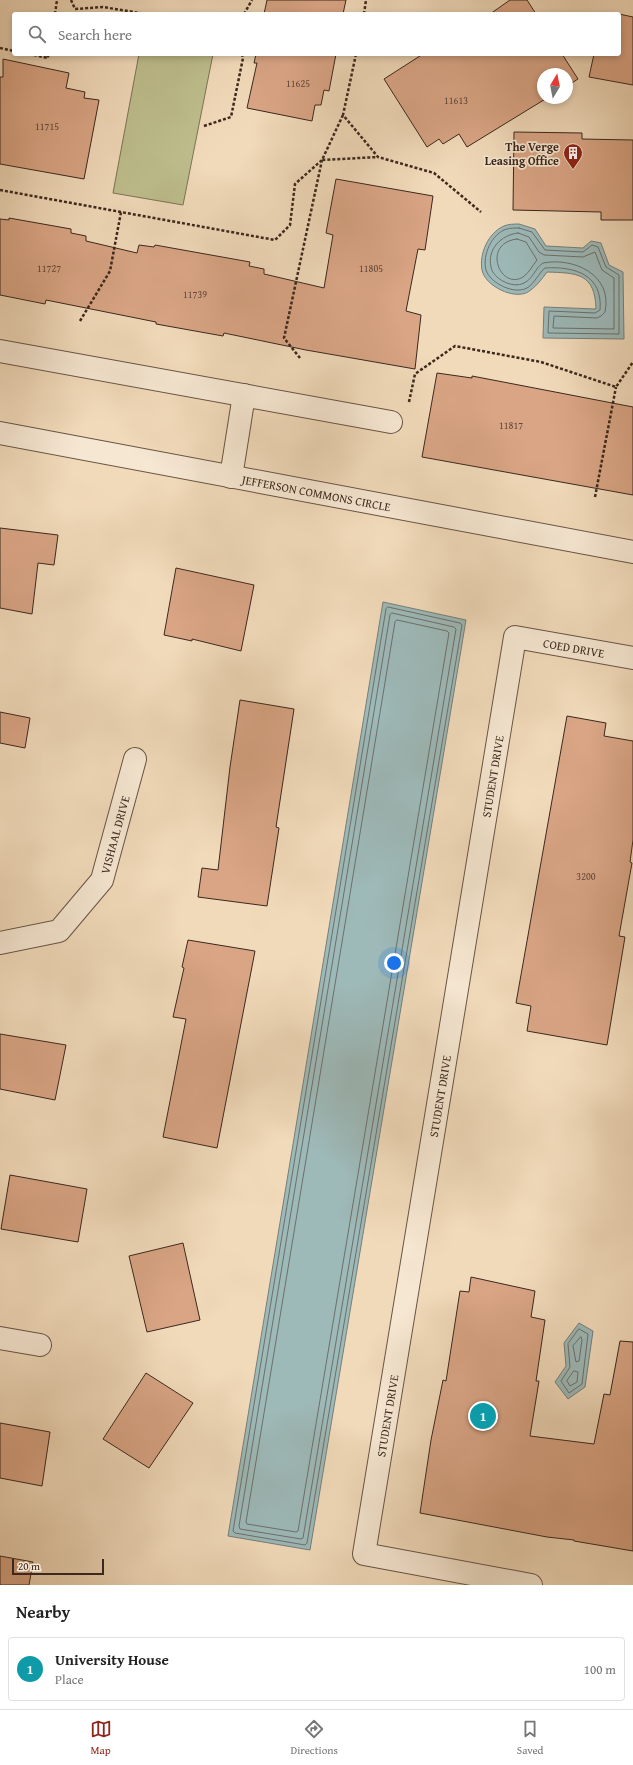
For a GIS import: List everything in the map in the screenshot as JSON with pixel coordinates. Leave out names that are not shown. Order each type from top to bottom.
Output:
[{"type":"street","points":[[0,351],[391,422]]},
{"type":"street","points":[[231,477],[244,395]]},
{"type":"street","name":"JEFFERSON COMMONS CIRCLE","points":[[0,433],[633,552]]},
{"type":"street","name":"COED DRIVE","points":[[515,637],[633,658]]},
{"type":"street","name":"STUDENT DRIVE","points":[[515,637],[364,1554],[531,1585]]},
{"type":"street","name":"VISHAAL DRIVE","points":[[0,943],[59,931],[102,880],[135,759]]},
{"type":"street","points":[[0,1338],[40,1345]]},
{"type":"path","points":[[55,12],[57,0]]},
{"type":"path","points":[[71,0],[75,9],[104,7],[134,12]]},
{"type":"path","points":[[245,12],[252,0]]},
{"type":"path","points":[[364,12],[366,0]]},
{"type":"path","points":[[0,48],[12,51]]},
{"type":"path","points":[[38,56],[48,58],[48,56]]},
{"type":"path","points":[[204,126],[231,117],[242,56]]},
{"type":"path","points":[[300,358],[284,338],[322,160],[343,114],[356,56]]},
{"type":"path","points":[[343,114],[378,157]]},
{"type":"path","points":[[0,190],[275,240],[290,225],[296,184],[322,160],[378,157],[434,173],[481,212]]},
{"type":"path","points":[[80,321],[110,271],[121,212]]},
{"type":"path","points":[[409,405],[414,374],[455,346],[541,362],[616,387]]},
{"type":"path","points":[[595,497],[616,387],[631,362],[633,362]]},
{"type":"green space","points":[[139,56],[213,56],[183,205],[113,193]]},
{"type":"water","points":[[519,224],[535,229],[546,246],[583,248],[591,241],[601,243],[609,265],[623,272],[624,339],[543,338],[544,307],[596,309],[595,297],[592,288],[582,277],[567,273],[547,272],[534,288],[522,294],[508,293],[494,286],[488,281],[484,276],[481,264],[483,251],[489,239],[498,229],[504,226]]},
{"type":"water","points":[[383,602],[466,620],[310,1550],[228,1536]]},
{"type":"water","points":[[579,1323],[593,1331],[585,1387],[568,1399],[555,1382],[566,1366],[564,1343]]},
{"type":"building","points":[[267,0],[346,0],[343,12],[264,12]]},
{"type":"building","points":[[510,0],[527,0],[535,12],[493,12]]},
{"type":"building","points":[[621,14],[633,17],[633,85],[589,77],[594,56],[621,56]]},
{"type":"building","points":[[256,56],[336,56],[329,91],[324,90],[321,105],[315,105],[312,121],[247,108],[257,63],[254,63]]},
{"type":"building","points":[[420,56],[563,56],[571,68],[537,68],[537,104],[467,147],[459,134],[443,144],[439,139],[427,147],[384,79]]},
{"type":"building","points":[[3,59],[69,73],[66,88],[85,92],[84,98],[99,100],[84,179],[0,164],[0,77],[3,77]]},
{"type":"building","points":[[573,71],[578,79],[573,82]]},
{"type":"building","name":"The Verge Leasing Office","points":[[514,132],[582,133],[582,139],[633,140],[633,220],[601,220],[601,212],[513,210]]},
{"type":"building","points":[[336,179],[433,196],[425,250],[418,249],[406,311],[421,315],[415,369],[306,350],[224,333],[223,336],[156,324],[156,322],[46,300],[45,304],[0,295],[0,219],[9,220],[9,218],[71,229],[71,233],[86,236],[86,241],[137,253],[139,245],[154,247],[155,245],[250,262],[249,266],[264,269],[264,274],[324,288],[333,235],[326,233]]},
{"type":"building","points":[[437,373],[472,378],[472,376],[633,407],[633,495],[422,457]]},
{"type":"building","points":[[0,528],[58,535],[54,565],[38,563],[32,614],[0,608]]},
{"type":"building","points":[[176,568],[254,585],[241,651],[192,639],[192,641],[164,635]]},
{"type":"building","points":[[240,700],[294,709],[276,827],[279,828],[267,906],[198,897],[202,868],[218,870],[230,767]]},
{"type":"building","points":[[0,712],[30,718],[25,748],[0,743]]},
{"type":"building","points":[[567,716],[606,723],[604,736],[633,741],[633,840],[630,862],[632,863],[619,936],[625,937],[607,1045],[527,1031],[531,1006],[516,1003]]},
{"type":"building","points":[[188,940],[255,951],[217,1148],[163,1137],[186,1019],[173,1017],[184,968],[182,967]]},
{"type":"building","points":[[0,1034],[66,1045],[55,1100],[0,1089]]},
{"type":"building","points":[[10,1175],[87,1189],[78,1242],[1,1229]]},
{"type":"building","points":[[183,1243],[200,1320],[147,1332],[129,1256]]},
{"type":"building","points":[[471,1277],[535,1291],[531,1317],[545,1320],[536,1381],[539,1381],[530,1436],[594,1444],[604,1394],[610,1395],[620,1341],[633,1342],[633,1551],[574,1540],[547,1537],[420,1513],[431,1440],[443,1380],[446,1381],[460,1291],[469,1292]]},
{"type":"building","points":[[146,1373],[193,1403],[149,1468],[103,1439]]},
{"type":"building","points":[[0,1423],[50,1432],[42,1486],[0,1478]]},
{"type":"building","points":[[0,1556],[33,1562],[29,1585],[0,1585]]},
{"type":"place","name":"The Verge Leasing Office","points":[[573,170]]},
{"type":"place","name":"University House","points":[[483,1416]]}]
